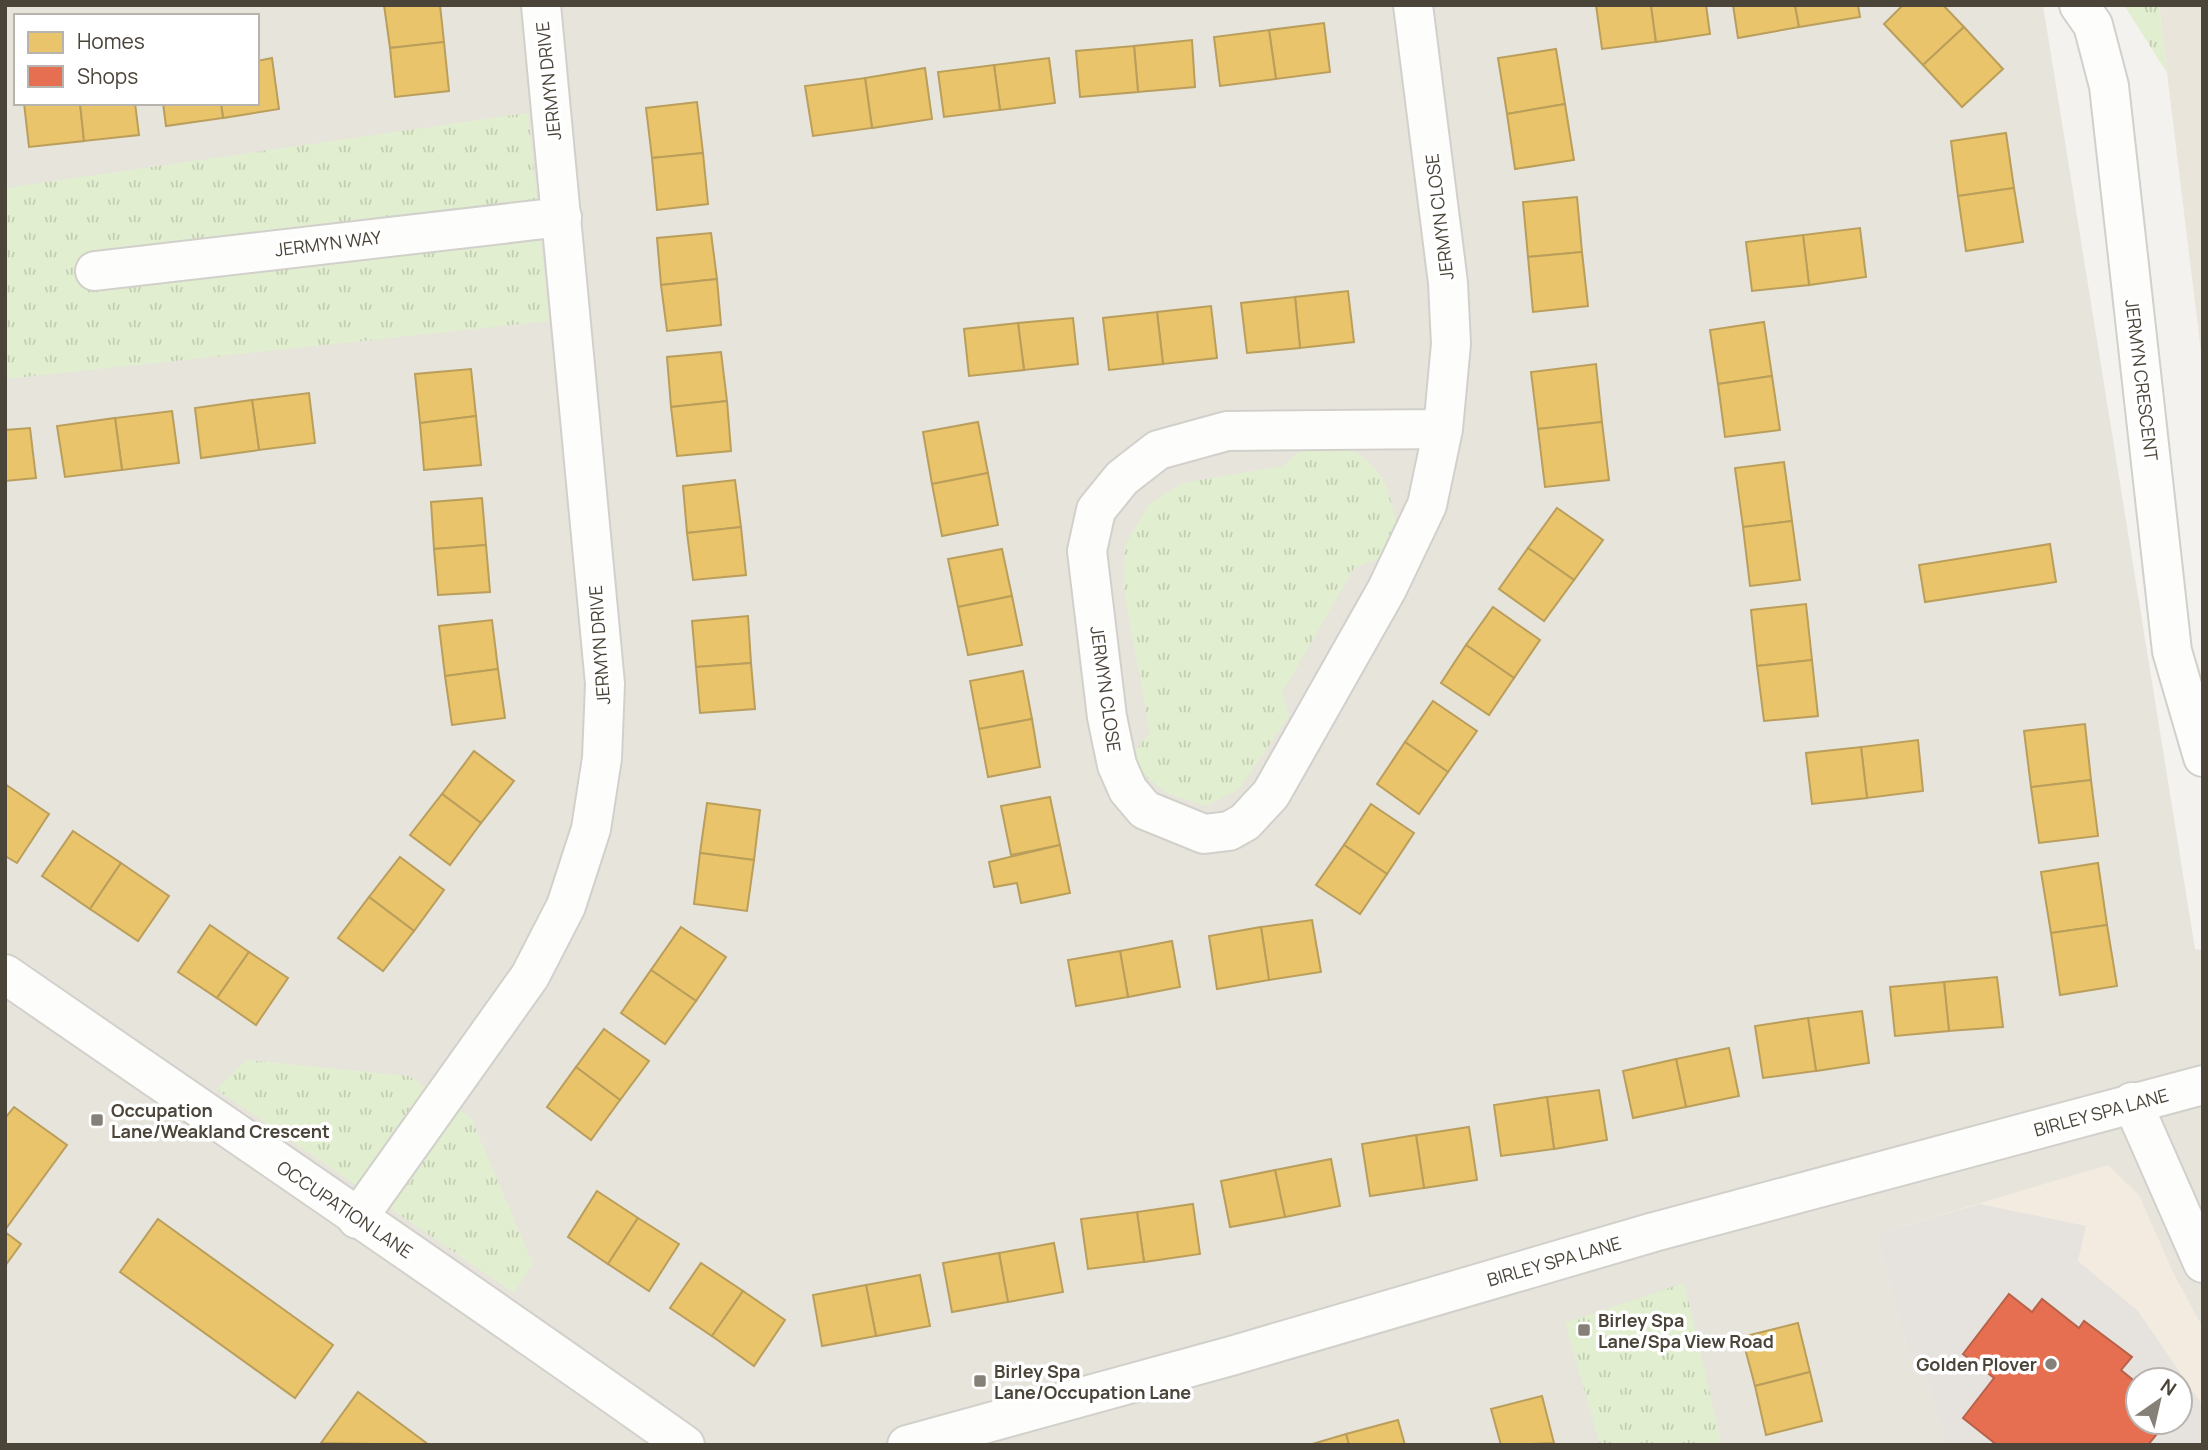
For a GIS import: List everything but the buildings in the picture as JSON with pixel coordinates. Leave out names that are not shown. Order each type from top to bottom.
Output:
[{"type":"street","name":"JERMYN DRIVE","points":[[357,1219],[530,976],[566,906],[591,829],[602,758],[605,684],[541,5]]},
{"type":"street","name":"JERMYN CLOSE","points":[[1413,5],[1448,283],[1451,344],[1443,429],[1427,505],[1387,589],[1271,794],[1245,822],[1229,831],[1204,834],[1144,810],[1128,790],[1117,765],[1107,717],[1087,551],[1096,510],[1122,478],[1158,450],[1227,431],[1443,429]]},
{"type":"street","name":"JERMYN CRESCENT","points":[[2079,5],[2092,25],[2109,86],[2172,651],[2203,757]]},
{"type":"street","name":"JERMYN WAY","points":[[95,271],[562,217]]},
{"type":"street","name":"OCCUPATION LANE","points":[[5,974],[357,1219],[490,1306],[685,1445]]},
{"type":"street","name":"BIRLEY SPA LANE","points":[[925,1443],[1654,1232],[2203,1085]]},
{"type":"street","points":[[2132,1102],[2203,1264]]},
{"type":"shaded area","points":[[5,5],[2043,5],[2195,949],[2203,950],[2203,1445],[5,1445]]},
{"type":"shaded area","points":[[2159,5],[2203,5],[2203,368],[2167,73]]},
{"type":"shaded area","points":[[2108,1165],[2139,1195],[2173,1272],[2203,1328],[2203,1445],[1946,1445],[1924,1369],[1914,1372],[1876,1234]]},
{"type":"shaded area","points":[[1980,1204],[2086,1226],[2078,1261],[2138,1311],[2176,1366],[2124,1366],[2131,1357],[2085,1321],[2079,1328],[2032,1312],[2009,1294],[1963,1354],[1994,1378],[1963,1418],[1997,1445],[1946,1445],[1924,1369],[1914,1372],[1876,1234]]},
{"type":"shaded area","points":[[2194,1393],[2203,1406],[2203,1445],[2148,1445],[2155,1436],[2194,1436]]},
{"type":"green space","points":[[2124,5],[2159,5],[2167,73]]},
{"type":"green space","points":[[528,113],[549,321],[5,379],[5,188]]},
{"type":"green space","points":[[1343,444],[1367,461],[1382,478],[1391,499],[1397,528],[1378,559],[1354,568],[1282,693],[1289,716],[1239,789],[1206,806],[1167,793],[1138,770],[1136,750],[1150,733],[1123,586],[1125,546],[1149,504],[1183,483],[1283,466],[1307,445]]},
{"type":"green space","points":[[247,1060],[409,1076],[471,1118],[533,1264],[514,1293],[216,1089]]},
{"type":"green space","points":[[1684,1283],[1722,1445],[1600,1445],[1565,1323]]},
{"type":"place","name":"Occupation Lane/Weakland Crescent","points":[[97,1120]]},
{"type":"place","name":"Birley Spa Lane/Spa View Road","points":[[1584,1330]]},
{"type":"place","name":"Golden Plover","points":[[2051,1364]]},
{"type":"place","name":"Birley Spa Lane/Occupation Lane","points":[[980,1381]]}]
